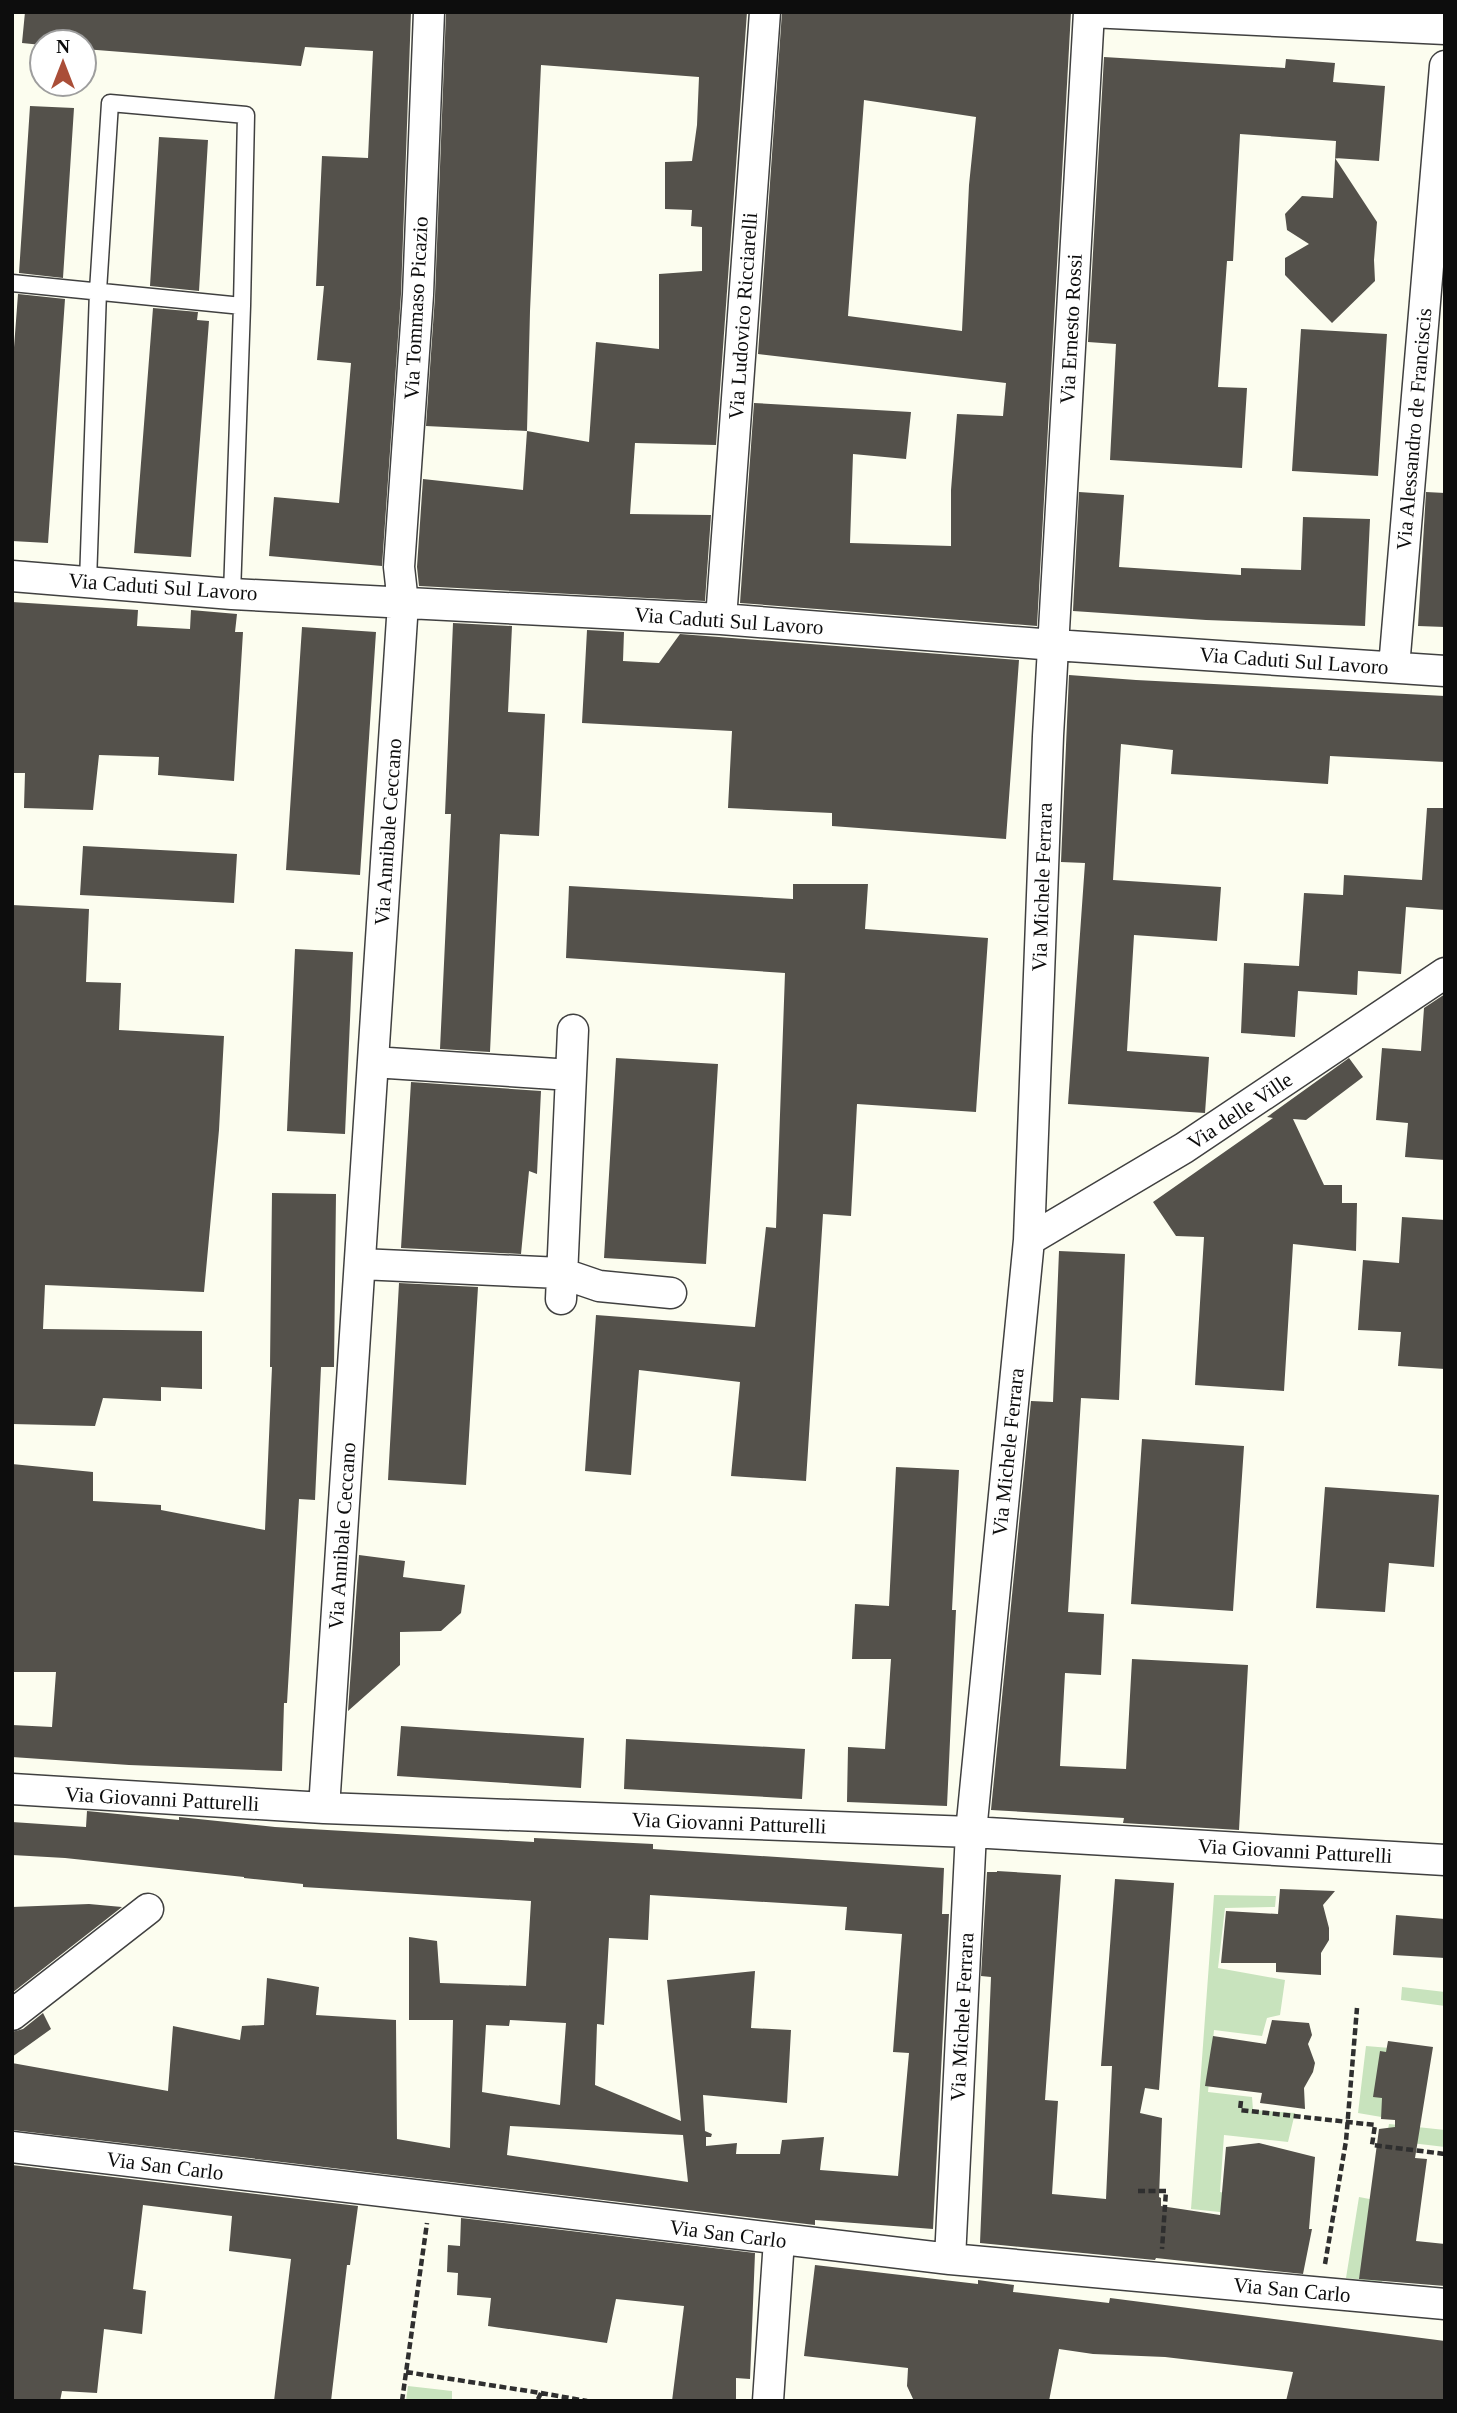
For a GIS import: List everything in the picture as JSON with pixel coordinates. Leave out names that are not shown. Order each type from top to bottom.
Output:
[{"type":"street","name":"Via Tommaso Picazio","points":[[402,603],[398,567],[418,295],[429,12]]},
{"type":"street","name":"Via Ludovico Ricciarelli","points":[[721,619],[765,12]]},
{"type":"street","points":[[1090,12],[1445,29]]},
{"type":"street","name":"Via Ernesto Rossi","points":[[1054,645],[1090,12]]},
{"type":"street","name":"Via Alessandro de Franciscis","points":[[1394,667],[1445,66]]},
{"type":"street","name":"Via Caduti Sul Lavoro","points":[[12,576],[232,594],[721,619],[1445,671]]},
{"type":"street","name":"Via Annibale Ceccano","points":[[324,1808],[402,603]]},
{"type":"street","name":"Via Michele Ferrara","points":[[950,2259],[971,1832],[1029,1240],[1048,736],[1054,645]]},
{"type":"street","name":"Via delle Ville","points":[[1029,1240],[1184,1148],[1445,974]]},
{"type":"street","points":[[561,1286],[573,1031]]},
{"type":"street","points":[[373,1062],[572,1075]]},
{"type":"street","points":[[360,1264],[561,1286],[599,1286],[671,1293]]},
{"type":"street","name":"Via Giovanni Patturelli","points":[[12,1790],[324,1808],[971,1832],[1445,1860]]},
{"type":"street","points":[[12,2015],[148,1909]]},
{"type":"street","name":"Via San Carlo","points":[[12,2147],[950,2259],[1445,2304]]},
{"type":"street","points":[[768,2401],[779,2240]]},
{"type":"lane","points":[[88,582],[98,291],[110,103],[246,115],[232,594]]},
{"type":"lane","points":[[12,283],[242,306]]},
{"type":"path","points":[[1320,2293],[1346,2141],[1357,2007]]},
{"type":"path","points":[[1241,2101],[1240,2110],[1376,2125],[1372,2145],[1445,2154]]},
{"type":"path","points":[[1138,2191],[1166,2191],[1160,2278]]},
{"type":"path","points":[[402,2401],[430,2198]]},
{"type":"path","points":[[406,2372],[587,2401]]},
{"type":"path","points":[[537,2401],[541,2393]]},
{"type":"green space","points":[[1214,1895],[1276,1896],[1275,1907],[1225,1908],[1218,1968],[1285,1980],[1280,2015],[1267,2018],[1262,2036],[1214,2030],[1208,2092],[1252,2097],[1253,2110],[1295,2113],[1288,2142],[1224,2135],[1220,2192],[1259,2199],[1258,2216],[1191,2209]]},
{"type":"green space","points":[[1402,1987],[1445,1992],[1445,2006],[1401,2000]]},
{"type":"green space","points":[[1366,2046],[1402,2049],[1393,2119],[1358,2113]]},
{"type":"green space","points":[[1389,2124],[1445,2130],[1445,2147],[1386,2140]]},
{"type":"green space","points":[[1359,2197],[1391,2203],[1382,2282],[1346,2278]]},
{"type":"green space","points":[[408,2386],[452,2391],[452,2401],[406,2401]]},
{"type":"building","points":[[25,12],[411,12],[401,294],[382,566],[269,556],[274,497],[339,503],[351,363],[317,360],[324,286],[316,286],[322,156],[368,158],[373,51],[305,47],[301,66],[98,50],[98,28],[28,28],[28,44],[22,43]]},
{"type":"building","points":[[446,12],[747,12],[716,445],[635,443],[630,514],[711,515],[705,601],[419,586],[417,567],[423,479],[523,490],[527,431],[426,426],[435,296]],"holes":[[[541,65],[699,77],[692,161],[665,162],[665,209],[692,210],[691,226],[702,227],[702,271],[659,274],[659,349],[596,342],[589,442],[527,431]]]},
{"type":"building","points":[[782,12],[1071,12],[1037,626],[740,603],[754,403],[911,412],[906,459],[853,454],[850,543],[951,546],[951,490],[957,414],[1003,416],[1006,383],[758,354]],"holes":[[[864,100],[976,117],[969,185],[962,331],[848,316]]]},
{"type":"building","points":[[1104,57],[1285,68],[1286,59],[1335,63],[1333,82],[1385,86],[1379,161],[1335,158],[1336,141],[1240,134],[1233,261],[1227,261],[1218,387],[1247,388],[1242,468],[1110,460],[1116,344],[1088,342]]},
{"type":"building","points":[[30,106],[74,108],[63,278],[19,273]]},
{"type":"building","points":[[159,137],[208,140],[199,291],[150,286]]},
{"type":"building","points":[[1335,158],[1377,222],[1375,281],[1332,323],[1285,275],[1285,258],[1309,244],[1287,230],[1285,214],[1302,196],[1333,198]]},
{"type":"building","points":[[18,294],[65,299],[48,543],[12,541],[12,374]]},
{"type":"building","points":[[153,308],[198,312],[197,320],[209,321],[191,557],[134,553]]},
{"type":"building","points":[[1301,329],[1387,334],[1378,476],[1292,471]]},
{"type":"building","points":[[1079,492],[1124,495],[1119,567],[1241,575],[1241,568],[1301,570],[1303,517],[1370,519],[1365,626],[1206,620],[1073,611]]},
{"type":"building","points":[[1426,492],[1445,493],[1445,627],[1418,626]]},
{"type":"building","points":[[12,602],[138,610],[137,626],[190,629],[191,610],[237,614],[235,632],[243,632],[234,781],[158,775],[159,757],[99,755],[93,810],[24,808],[25,773],[12,773]]},
{"type":"building","points":[[453,623],[512,626],[508,712],[545,714],[539,836],[500,834],[490,1052],[440,1049],[451,814],[445,814]]},
{"type":"building","points":[[302,627],[376,632],[360,875],[286,870]]},
{"type":"building","points":[[587,630],[624,632],[623,661],[659,663],[680,634],[1019,660],[1006,839],[832,826],[832,813],[728,808],[732,731],[582,723]]},
{"type":"building","points":[[1069,675],[1445,696],[1445,762],[1330,756],[1328,784],[1171,774],[1173,750],[1121,744],[1113,880],[1221,887],[1217,941],[1134,935],[1127,1051],[1209,1057],[1205,1113],[1068,1104],[1085,863],[1061,862]]},
{"type":"building","points":[[1427,808],[1445,808],[1445,910],[1406,907],[1401,974],[1358,971],[1357,995],[1298,991],[1295,1037],[1241,1033],[1244,963],[1299,966],[1304,893],[1343,895],[1344,875],[1422,880]]},
{"type":"building","points":[[83,846],[237,854],[234,903],[80,895]]},
{"type":"building","points":[[793,884],[868,884],[865,929],[988,938],[976,1112],[857,1104],[851,1216],[823,1214],[806,1481],[731,1476],[740,1382],[639,1370],[631,1475],[585,1471],[596,1315],[755,1327],[766,1227],[776,1228],[785,973],[566,958],[569,886],[793,899]]},
{"type":"building","points":[[12,905],[89,909],[86,982],[121,983],[119,1030],[224,1036],[219,1130],[204,1292],[45,1285],[43,1329],[202,1331],[202,1389],[161,1387],[161,1401],[103,1398],[95,1426],[12,1424]]},
{"type":"building","points":[[295,949],[353,952],[345,1134],[287,1131]]},
{"type":"building","points":[[1445,994],[1445,1160],[1405,1157],[1408,1123],[1376,1120],[1382,1048],[1421,1051],[1424,1008]]},
{"type":"building","points":[[616,1058],[718,1064],[706,1264],[604,1258]]},
{"type":"building","points":[[1349,1058],[1363,1077],[1306,1120],[1293,1119],[1324,1185],[1342,1185],[1342,1203],[1357,1203],[1356,1251],[1293,1244],[1284,1391],[1195,1385],[1204,1237],[1176,1236],[1153,1202],[1273,1118],[1267,1117]]},
{"type":"building","points":[[411,1082],[541,1091],[537,1174],[529,1171],[521,1254],[401,1248]]},
{"type":"building","points":[[272,1193],[336,1194],[334,1367],[321,1367],[315,1500],[299,1499],[287,1703],[284,1703],[282,1771],[12,1757],[12,1725],[52,1727],[56,1672],[12,1672],[12,1464],[93,1472],[93,1501],[161,1505],[161,1510],[265,1530],[272,1367]]},
{"type":"building","points":[[1402,1217],[1445,1220],[1445,1369],[1398,1366],[1401,1332],[1358,1330],[1363,1260],[1399,1263]]},
{"type":"building","points":[[1059,1251],[1125,1254],[1119,1400],[1081,1398],[1068,1612],[1104,1614],[1101,1675],[1065,1673],[1060,1766],[1126,1769],[1132,1659],[1248,1665],[1239,1830],[1123,1823],[1124,1818],[991,1810],[1031,1401],[1053,1402]]},
{"type":"building","points":[[399,1283],[478,1287],[466,1485],[388,1480]]},
{"type":"building","points":[[1142,1439],[1244,1446],[1233,1611],[1131,1604]]},
{"type":"building","points":[[896,1467],[959,1470],[947,1806],[847,1802],[848,1747],[885,1749],[891,1659],[852,1659],[855,1604],[889,1606]]},
{"type":"building","points":[[1325,1487],[1439,1495],[1434,1567],[1389,1563],[1385,1612],[1316,1608]]},
{"type":"building","points":[[359,1555],[405,1561],[403,1577],[465,1585],[461,1613],[441,1631],[400,1632],[400,1665],[348,1711]]},
{"type":"building","points":[[401,1726],[584,1738],[581,1788],[397,1776]]},
{"type":"building","points":[[626,1739],[805,1749],[802,1799],[624,1789]]},
{"type":"building","points":[[87,1811],[275,1827],[534,1842],[534,1838],[653,1844],[653,1849],[944,1868],[942,1914],[949,1914],[933,2229],[815,2220],[815,2225],[12,2130],[12,2063],[168,2091],[173,2026],[240,2040],[242,2026],[264,2025],[267,1978],[319,1987],[316,2015],[396,2020],[397,2139],[450,2148],[453,2020],[409,2020],[409,1937],[437,1941],[440,1983],[526,1986],[531,1901],[303,1887],[303,1884],[244,1877],[12,1855],[12,1822],[86,1827]],"holes":[[[650,1895],[847,1907],[845,1930],[902,1934],[893,2052],[909,2053],[898,2176],[820,2170],[824,2137],[782,2140],[780,2154],[736,2154],[737,2143],[706,2146],[706,2137],[711,2137],[712,2134],[705,2131],[703,2095],[787,2103],[791,2030],[751,2028],[755,1971],[667,1980],[681,2121],[595,2085],[597,2024],[604,2025],[609,1938],[648,1940]],[[510,2020],[566,2023],[560,2105],[482,2092],[486,2025],[509,2026]],[[510,2126],[683,2135],[688,2182],[507,2155]]]},
{"type":"building","points":[[987,1872],[1061,1875],[1045,2100],[1058,2101],[1052,2194],[1106,2199],[1112,2066],[1101,2066],[1115,1879],[1174,1883],[1159,2090],[1145,2088],[1140,2113],[1162,2118],[1159,2197],[1161,2206],[1220,2215],[1226,2147],[1259,2143],[1315,2157],[1309,2229],[1312,2229],[1303,2274],[980,2243],[991,1977],[981,1976]]},
{"type":"building","points":[[1280,1889],[1335,1891],[1323,1905],[1329,1940],[1321,1953],[1321,1975],[1276,1972],[1276,1963],[1221,1963],[1226,1911],[1278,1914]]},
{"type":"building","points":[[89,1904],[122,1907],[12,1993],[12,1907]]},
{"type":"building","points":[[1396,1915],[1445,1919],[1445,1958],[1393,1955]]},
{"type":"building","points":[[43,2013],[51,2029],[12,2057],[12,2032],[23,2029]]},
{"type":"building","points":[[1272,2020],[1309,2023],[1312,2035],[1308,2044],[1315,2063],[1304,2088],[1305,2109],[1260,2103],[1262,2093],[1205,2086],[1213,2036],[1266,2044]]},
{"type":"building","points":[[1388,2041],[1433,2047],[1415,2158],[1427,2159],[1416,2241],[1445,2244],[1445,2286],[1359,2279],[1379,2129],[1395,2127],[1395,2120],[1381,2119],[1382,2098],[1373,2097],[1380,2051],[1386,2052]]},
{"type":"building","points":[[12,2165],[358,2206],[350,2265],[347,2265],[331,2401],[274,2401],[291,2259],[229,2251],[232,2216],[143,2205],[133,2289],[146,2291],[142,2334],[104,2329],[97,2393],[62,2391],[60,2401],[12,2401]]},
{"type":"building","points":[[461,2218],[755,2253],[750,2379],[736,2378],[736,2401],[672,2401],[684,2306],[616,2299],[607,2343],[488,2326],[491,2298],[457,2295],[458,2273],[447,2272],[448,2245],[460,2246]]},
{"type":"building","points":[[815,2265],[978,2284],[978,2280],[1014,2285],[1013,2292],[1109,2303],[1110,2298],[1445,2341],[1445,2401],[1286,2401],[1293,2372],[1165,2357],[1093,2354],[1059,2349],[1049,2401],[914,2401],[907,2386],[908,2368],[804,2356]]}]
